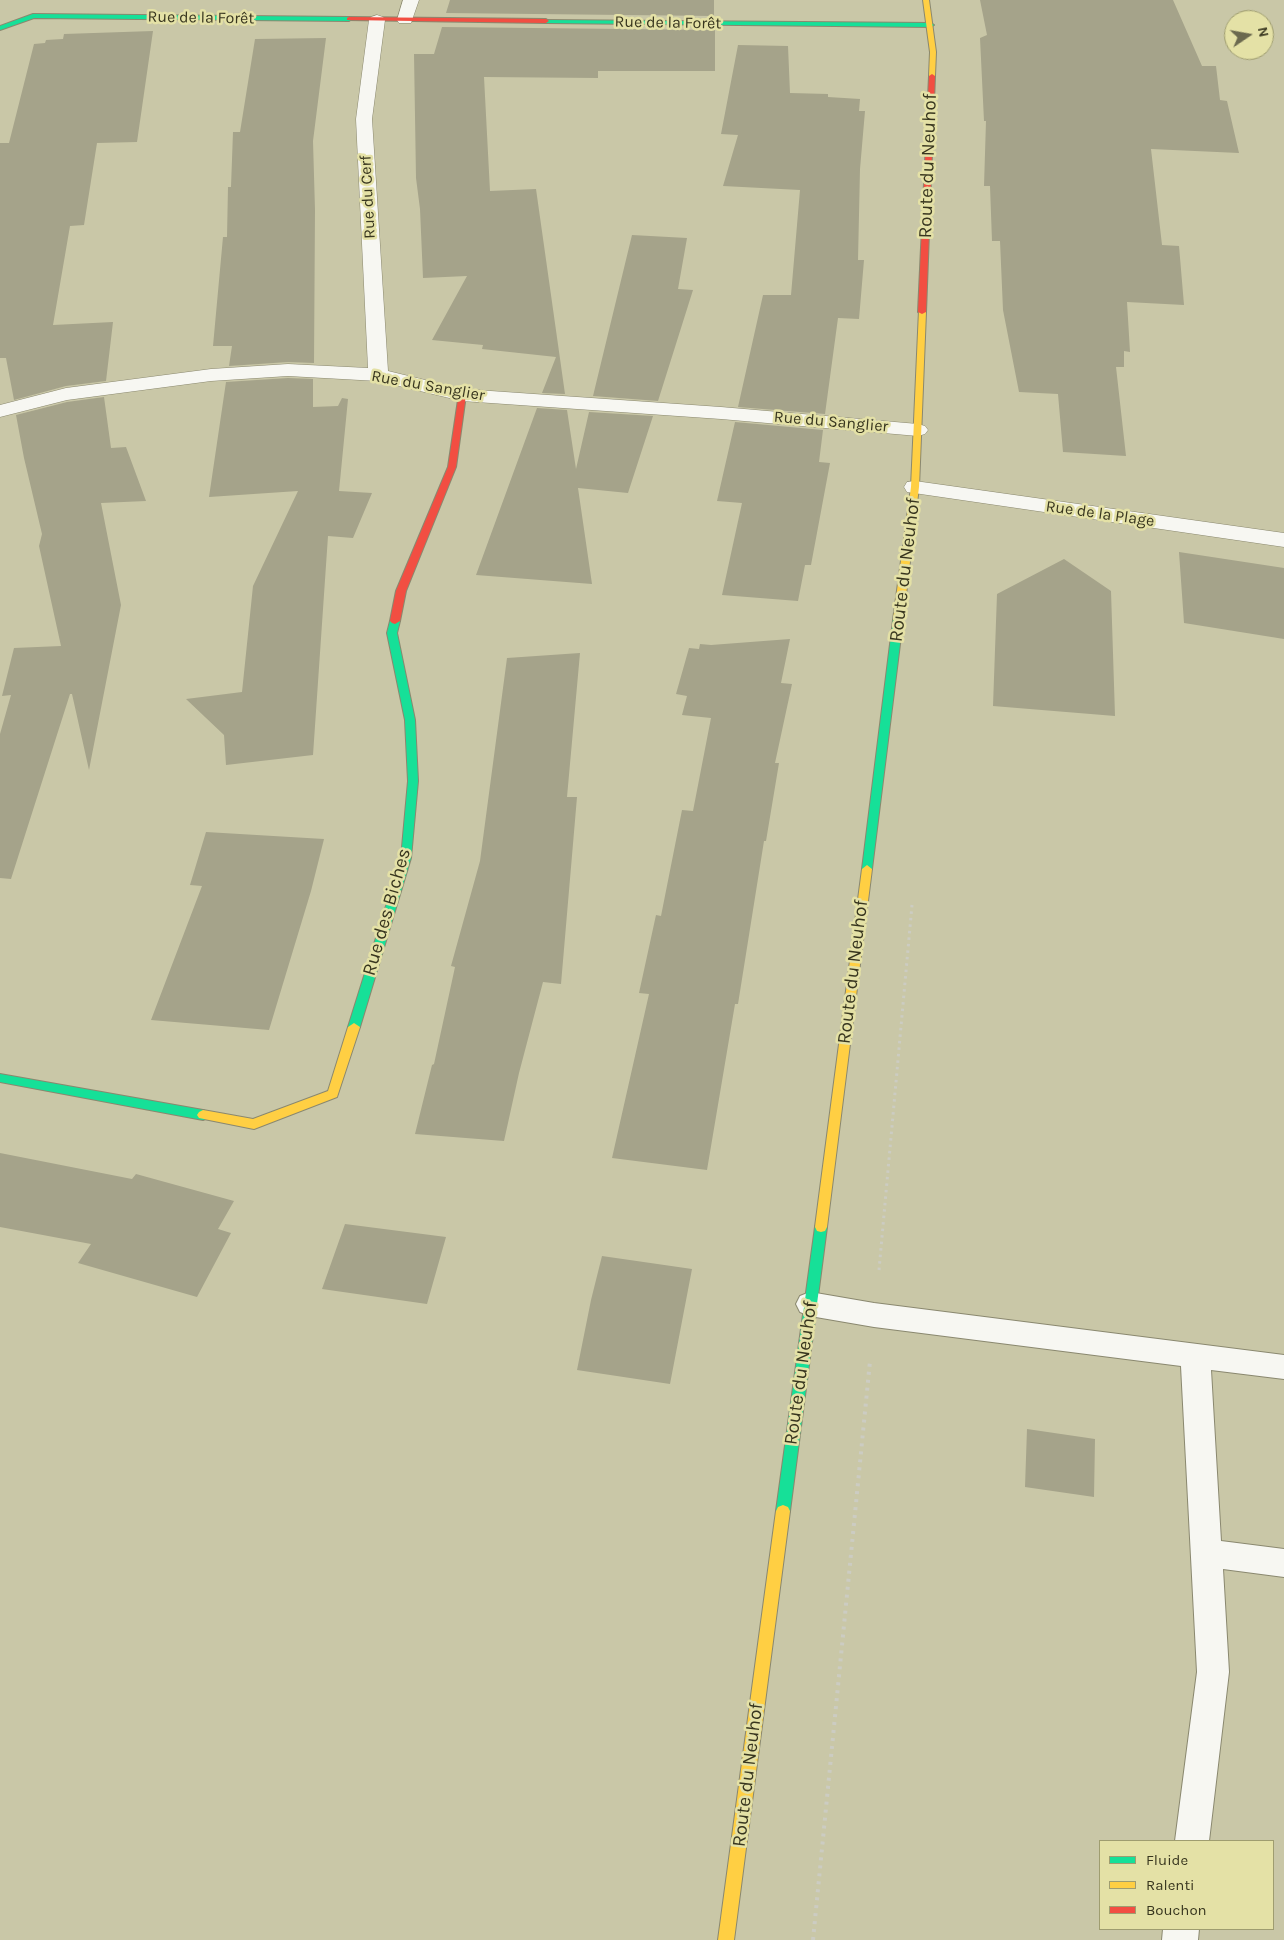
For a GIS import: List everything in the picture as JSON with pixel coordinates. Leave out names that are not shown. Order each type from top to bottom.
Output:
[{"type":"street","points":[[405,20],[411,0]]},
{"type":"street","name":"Route du Neuhof","points":[[726,1940],[915,487],[932,52],[931,25],[926,0]]},
{"type":"street","name":"Rue de la Forêt","points":[[0,28],[33,16],[931,25]]},
{"type":"street","name":"Rue du Cerf","points":[[377,20],[364,119],[378,375]]},
{"type":"street","name":"Rue du Sanglier","points":[[0,411],[66,394],[211,375],[288,370],[378,375],[462,395],[721,413],[918,430]]},
{"type":"street","name":"Rue des Biches","points":[[0,1078],[254,1124],[333,1094],[406,858],[413,781],[410,720],[392,633],[401,591],[452,467],[462,395]]},
{"type":"street","name":"Rue de la Plage","points":[[915,487],[1284,540]]},
{"type":"lane","points":[[810,1304],[874,1315],[1284,1367]]},
{"type":"lane","points":[[1192,1840],[1213,1672],[1195,1356]]},
{"type":"lane","points":[[1206,1553],[1284,1563]]},
{"type":"path","points":[[813,1940],[913,898]]},
{"type":"building","points":[[450,0],[714,0],[714,16],[446,13]]},
{"type":"building","points":[[980,0],[1173,0],[1202,66],[1216,66],[1220,100],[1227,101],[1239,153],[1151,149],[1162,245],[1179,246],[1184,305],[1127,302],[1130,352],[1124,351],[1124,367],[1116,367],[1126,456],[1063,452],[1058,394],[1019,392],[1003,310],[1000,241],[992,241],[990,186],[984,186],[986,121],[984,121],[980,38],[987,35]]},
{"type":"building","points":[[442,27],[715,30],[715,71],[598,71],[598,78],[484,77],[490,191],[536,189],[565,394],[542,393],[556,357],[482,349],[483,345],[432,340],[467,276],[423,278],[420,209],[416,178],[414,54],[434,54]]},
{"type":"building","points":[[153,31],[137,142],[97,143],[84,225],[70,226],[53,325],[113,322],[106,381],[66,386],[14,400],[6,358],[0,358],[0,143],[9,143],[34,44],[45,43],[46,40],[63,39],[64,34]]},
{"type":"building","points":[[326,38],[313,141],[315,210],[314,363],[288,362],[229,366],[232,346],[213,346],[223,237],[227,237],[228,187],[231,187],[233,132],[240,132],[255,39]]},
{"type":"building","points":[[738,45],[788,46],[790,93],[828,94],[828,97],[860,99],[859,111],[865,111],[860,169],[858,260],[864,260],[859,319],[838,318],[825,414],[738,407],[763,295],[791,295],[800,190],[723,186],[738,135],[721,134]]},
{"type":"building","points":[[632,235],[687,238],[678,289],[693,290],[658,401],[593,396]]},
{"type":"building","points":[[288,378],[313,379],[313,407],[338,406],[342,398],[348,399],[339,491],[372,493],[353,538],[328,536],[313,755],[226,765],[224,735],[186,699],[242,692],[253,586],[298,491],[209,497],[226,382]]},
{"type":"building","points":[[104,397],[111,448],[126,447],[146,501],[101,503],[121,605],[89,770],[72,694],[70,694],[11,879],[0,878],[0,734],[11,695],[2,696],[14,648],[61,646],[39,546],[42,534],[16,415],[67,402]]},
{"type":"building","points":[[537,408],[567,410],[576,469],[589,412],[653,416],[628,493],[578,488],[592,584],[476,575]]},
{"type":"building","points":[[735,422],[823,430],[819,462],[830,463],[811,565],[805,565],[798,601],[722,595],[742,503],[717,501]]},
{"type":"building","points":[[1179,552],[1284,568],[1284,639],[1184,623]]},
{"type":"building","points":[[1064,559],[1111,591],[1115,716],[993,706],[997,594]]},
{"type":"building","points":[[790,639],[781,683],[792,684],[775,763],[779,763],[766,841],[764,841],[738,1004],[735,1004],[707,1170],[612,1158],[649,994],[639,993],[656,915],[661,916],[682,810],[693,811],[711,718],[682,715],[687,696],[676,694],[689,648],[699,649],[700,644],[711,645]]},
{"type":"building","points":[[580,653],[567,797],[577,797],[561,984],[543,982],[519,1073],[504,1141],[415,1134],[432,1065],[434,1064],[455,967],[451,966],[480,861],[507,658]]},
{"type":"building","points":[[206,832],[324,839],[311,891],[269,1030],[151,1020],[202,886],[190,885]]},
{"type":"building","points":[[0,1153],[132,1179],[136,1174],[234,1201],[218,1229],[231,1233],[197,1297],[78,1263],[91,1244],[0,1227]]},
{"type":"building","points":[[345,1224],[446,1237],[427,1304],[322,1289]]},
{"type":"building","points":[[602,1256],[692,1269],[670,1384],[577,1370]]},
{"type":"building","points":[[1027,1429],[1095,1439],[1094,1497],[1025,1487]]},
{"type":"traffic: fast","points":[[0,28],[33,16],[349,19]]},
{"type":"traffic: fast","points":[[546,21],[931,25]]},
{"type":"traffic: fast","points":[[867,869],[898,620]]},
{"type":"traffic: fast","points":[[354,1027],[406,858],[413,781],[410,720],[392,633],[395,621]]},
{"type":"traffic: fast","points":[[0,1078],[203,1115]]},
{"type":"traffic: fast","points":[[783,1511],[821,1227]]},
{"type":"traffic: slow","points":[[926,0],[933,52],[932,76]]},
{"type":"traffic: slow","points":[[898,620],[915,487],[922,312]]},
{"type":"traffic: slow","points":[[821,1227],[867,869]]},
{"type":"traffic: slow","points":[[203,1115],[254,1124],[333,1094],[354,1027]]},
{"type":"traffic: slow","points":[[726,1940],[783,1511]]},
{"type":"traffic: jam","points":[[349,19],[546,21]]},
{"type":"traffic: jam","points":[[922,312],[932,76]]},
{"type":"traffic: jam","points":[[395,621],[401,591],[452,467],[462,395]]}]
